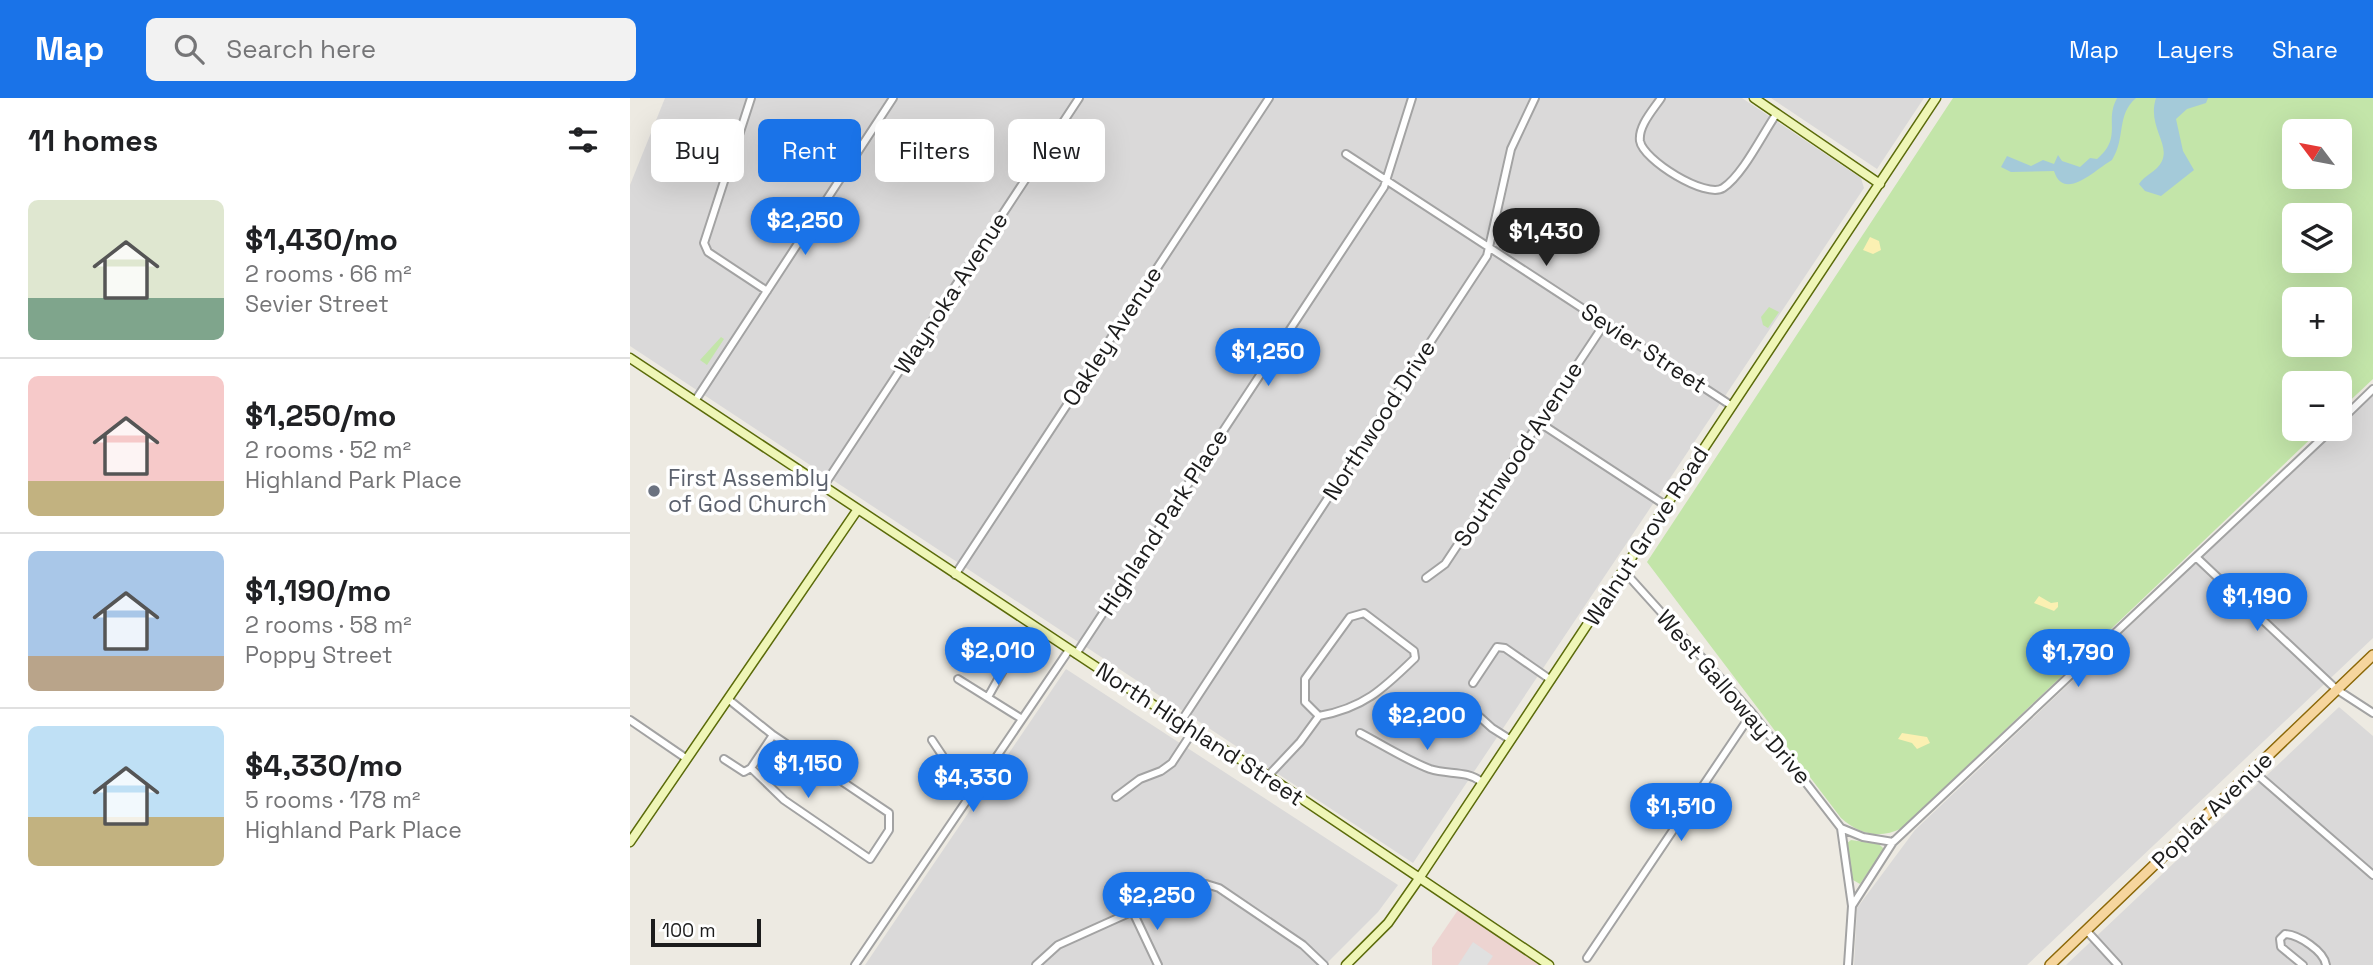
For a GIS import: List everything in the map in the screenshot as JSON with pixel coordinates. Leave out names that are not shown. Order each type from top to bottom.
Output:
[{"type":"main road","points":[[1754,98],[1880,184]]},
{"type":"main road","name":"Walnut Grove Road","points":[[1346,965],[1388,923],[1418,880],[1937,98]]},
{"type":"main road","name":"North Highland Street","points":[[630,358],[1072,652],[1268,776],[1418,880],[1549,965]]},
{"type":"main road","points":[[630,842],[859,509]]},
{"type":"main road","name":"Poplar Avenue","points":[[2050,965],[2373,655]]},
{"type":"street","points":[[751,98],[704,243],[714,257],[766,291]]},
{"type":"street","points":[[695,401],[893,98]]},
{"type":"street","name":"Waynoka Avenue","points":[[823,487],[1079,98]]},
{"type":"street","name":"Oakley Avenue","points":[[955,575],[1269,98]]},
{"type":"street","name":"Highland Park Place","points":[[855,965],[976,785],[1072,652],[1387,180],[1412,98]]},
{"type":"street","name":"Northwood Drive","points":[[1181,723],[1490,247],[1511,149],[1535,98]]},
{"type":"street","points":[[1661,98],[1645,122],[1640,139],[1650,157],[1698,187],[1713,191],[1730,182],[1777,113]]},
{"type":"street","name":"Sevier Street","points":[[1346,154],[1731,406]]},
{"type":"street","name":"Southwood Avenue","points":[[1426,578],[1445,564],[1605,323]]},
{"type":"street","points":[[2352,409],[2373,389]]},
{"type":"street","points":[[1540,423],[1665,505]]},
{"type":"street","points":[[1852,906],[1893,842],[2319,441]]},
{"type":"street","points":[[2197,558],[2336,689],[2373,713]]},
{"type":"street","name":"West Galloway Drive","points":[[1623,570],[1752,713],[1819,796],[1841,828],[1852,906],[1848,965]]},
{"type":"street","points":[[1268,776],[1300,742],[1319,716],[1347,711],[1362,702],[1415,658],[1414,651],[1364,613],[1350,617],[1305,680],[1305,702],[1319,716]]},
{"type":"street","points":[[1474,683],[1497,647],[1505,648],[1551,680]]},
{"type":"street","points":[[981,649],[1006,665],[988,697]]},
{"type":"street","points":[[958,679],[1022,719]]},
{"type":"street","points":[[728,699],[773,734],[889,813],[889,830],[870,859],[784,800],[772,785],[751,768]]},
{"type":"street","points":[[1404,699],[1432,721],[1462,701],[1492,728],[1511,740]]},
{"type":"street","points":[[1587,958],[1752,713]]},
{"type":"street","points":[[630,720],[687,759]]},
{"type":"street","points":[[1116,797],[1140,779],[1161,771],[1172,763],[1193,731]]},
{"type":"street","points":[[1360,733],[1427,768],[1446,774],[1471,774],[1482,782]]},
{"type":"street","points":[[724,759],[744,772],[751,768],[773,734]]},
{"type":"street","points":[[932,740],[948,764],[976,785]]},
{"type":"street","points":[[2253,771],[2373,875]]},
{"type":"street","points":[[1841,828],[1863,838],[1893,842]]},
{"type":"street","points":[[1036,965],[1048,951],[1189,886],[1206,884],[1219,888],[1292,937],[1324,965]]},
{"type":"street","points":[[1133,912],[1158,965]]},
{"type":"street","points":[[2086,930],[2119,965]]},
{"type":"street","points":[[2303,965],[2281,947],[2280,939],[2285,934],[2293,935],[2319,952],[2326,965]]},
{"type":"shaded area","points":[[665,98],[1742,98],[1861,178],[1864,188],[1413,863],[630,346],[630,185],[651,133],[651,182],[744,182],[744,119],[657,119]]},
{"type":"shaded area","points":[[1771,98],[1924,98],[1877,169]]},
{"type":"shaded area","points":[[2373,395],[2373,638],[2027,965],[1854,965],[1857,908],[1915,830],[2325,441],[2352,441],[2352,415]]},
{"type":"shaded area","points":[[1066,669],[1398,885],[1378,912],[1325,965],[865,965]]},
{"type":"shaded area","points":[[2339,707],[2373,736],[2373,965],[2066,965]]},
{"type":"shaded area","points":[[1460,907],[1549,965],[1432,965],[1432,948]]},
{"type":"shaded area","points":[[1473,942],[1493,956],[1487,965],[1458,965]]},
{"type":"green space","points":[[1953,98],[2373,98],[2373,379],[2352,399],[2352,371],[2282,371],[2282,441],[2308,441],[1902,828],[1870,834],[1841,818],[1647,562]]},
{"type":"green space","points":[[1769,307],[1779,312],[1768,328],[1763,325],[1761,317]]},
{"type":"green space","points":[[721,337],[724,339],[707,365],[700,360]]},
{"type":"green space","points":[[1851,840],[1879,844],[1884,849],[1860,884],[1853,880],[1846,844]]},
{"type":"sand","points":[[1870,237],[1879,241],[1881,250],[1873,254],[1863,250]]},
{"type":"sand","points":[[2039,596],[2051,603],[2058,602],[2058,607],[2054,611],[2034,603]]},
{"type":"sand","points":[[1902,733],[1927,737],[1930,743],[1917,749],[1912,743],[1898,739]]},
{"type":"water","points":[[2117,98],[2136,98],[2123,119],[2119,143],[2112,160],[2090,175],[2073,184],[2065,184],[2054,171],[2011,172],[2001,167],[2007,156],[2031,166],[2043,160],[2054,164],[2058,155],[2062,161],[2080,167],[2090,158],[2097,159],[2109,144],[2113,107]]},
{"type":"water","points":[[2156,98],[2208,98],[2206,103],[2187,109],[2176,119],[2183,151],[2194,170],[2161,196],[2145,191],[2139,184],[2160,165],[2164,154],[2154,117]]},
{"type":"place","name":"First Assembly of God Church","points":[[654,491]]}]
